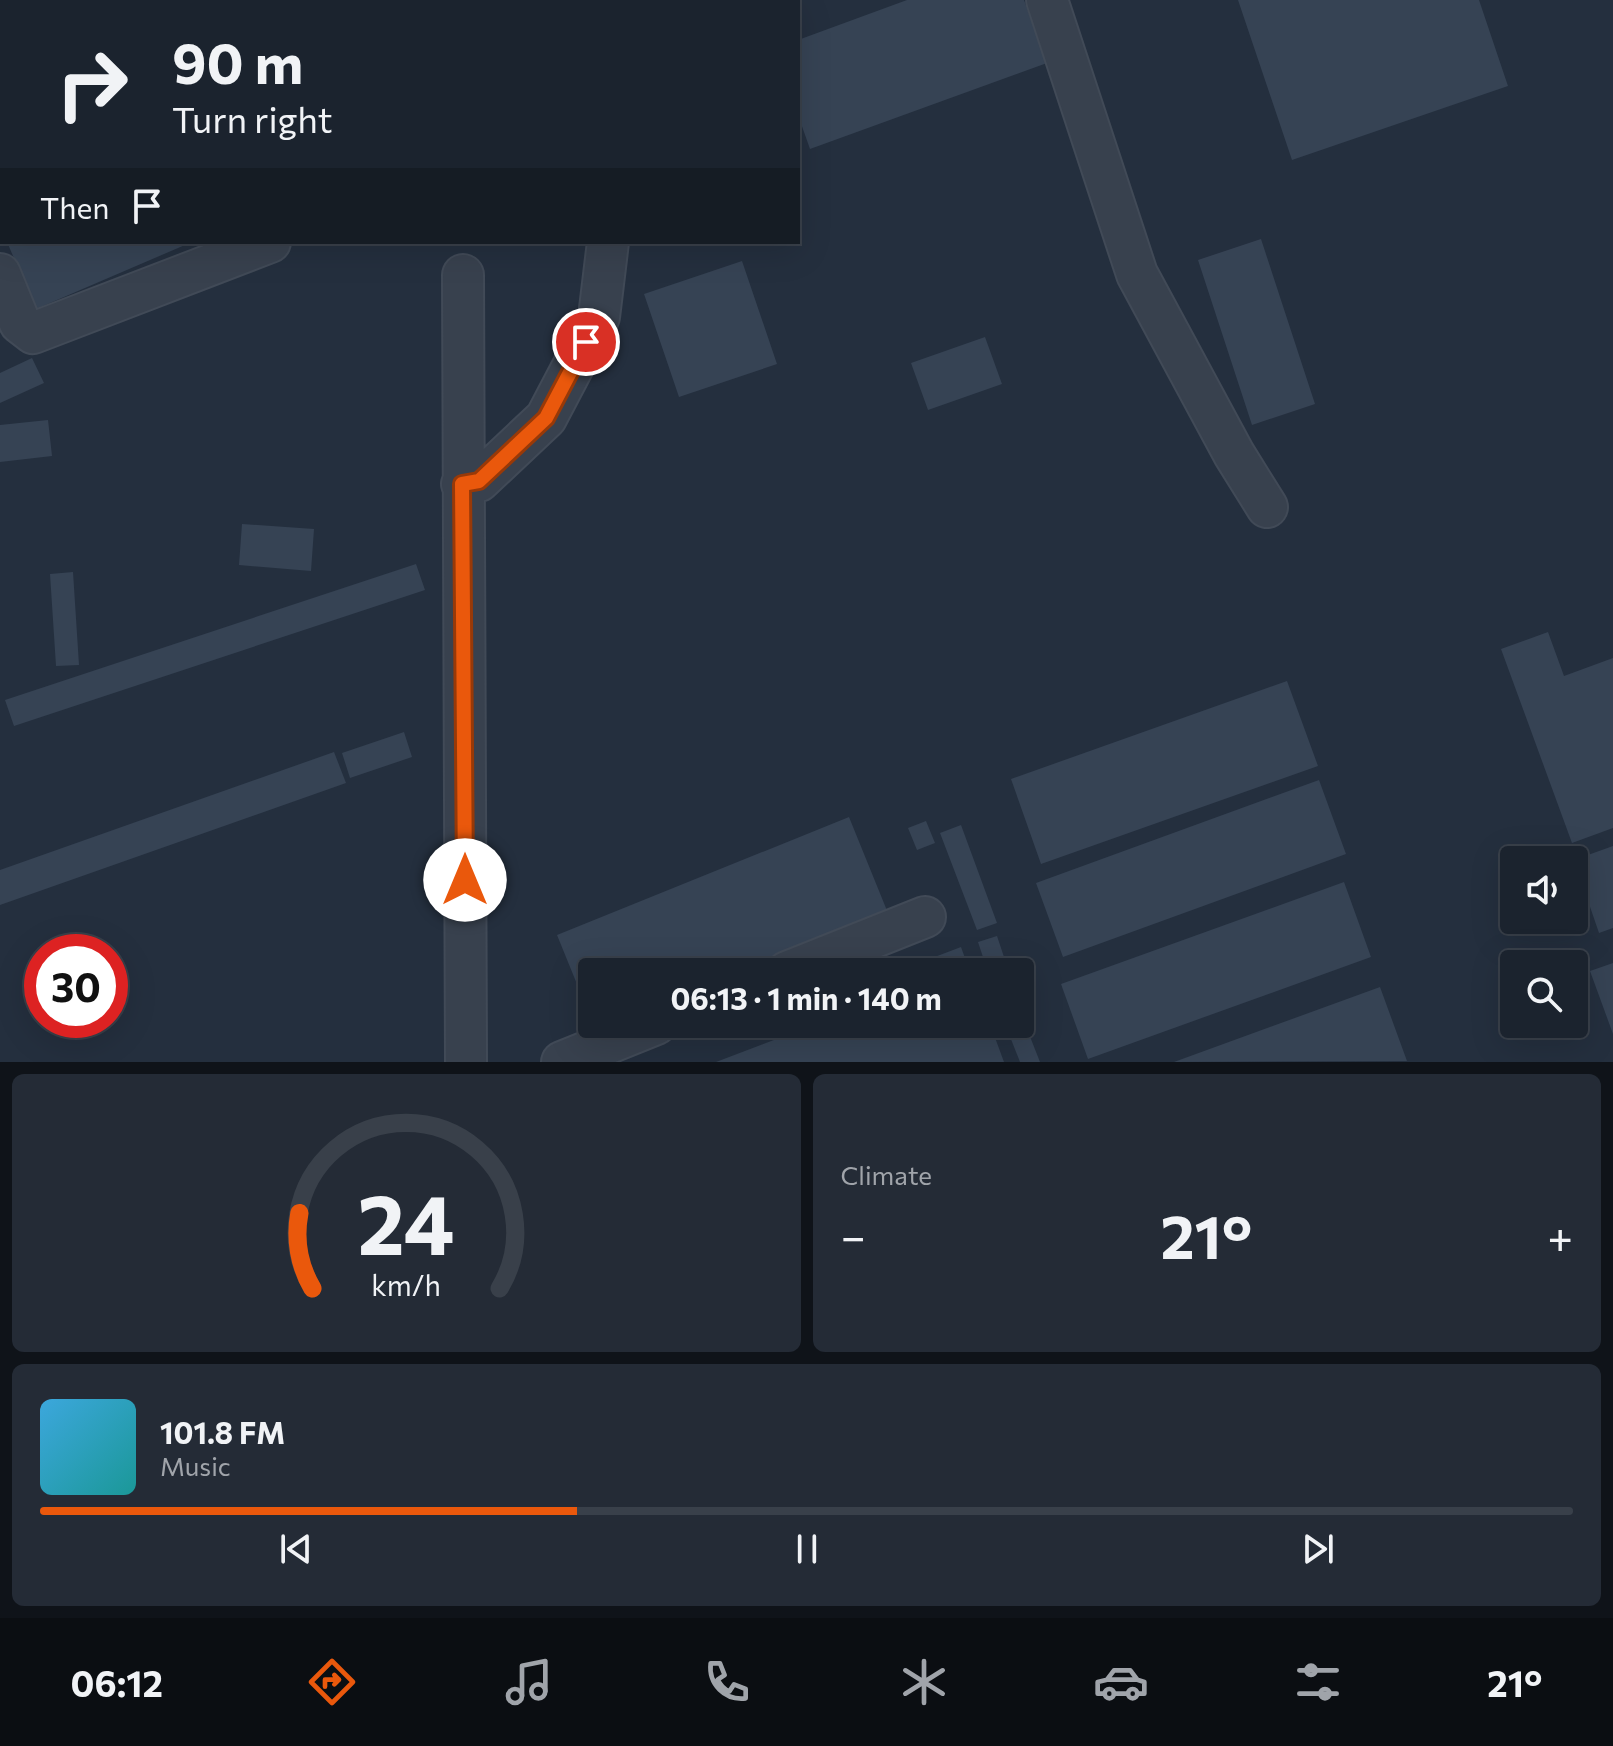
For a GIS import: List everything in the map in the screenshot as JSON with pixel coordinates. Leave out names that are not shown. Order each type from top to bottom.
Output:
[{"type":"street","points":[[1047,0],[1137,274],[1234,454],[1267,507]]},
{"type":"street","points":[[0,274],[20,323],[33,333],[265,244]]},
{"type":"street","points":[[462,484],[479,481],[546,418],[599,317],[608,244]]},
{"type":"street","points":[[463,275],[466,1062]]},
{"type":"street","points":[[822,958],[925,917]]},
{"type":"street","points":[[562,1062],[621,1038]]},
{"type":"building","points":[[907,0],[1024,0],[1047,63],[810,149],[800,121],[800,39]]},
{"type":"building","points":[[1238,0],[1479,0],[1508,86],[1292,160]]},
{"type":"building","points":[[1261,239],[1315,404],[1252,425],[1198,260]]},
{"type":"building","points":[[8,244],[187,244],[36,309]]},
{"type":"building","points":[[742,261],[777,364],[679,397],[644,294]]},
{"type":"building","points":[[985,337],[1002,384],[928,410],[911,363]]},
{"type":"building","points":[[32,358],[44,383],[0,403],[0,373]]},
{"type":"building","points":[[48,420],[52,456],[0,462],[0,425]]},
{"type":"building","points":[[242,524],[314,529],[311,571],[239,565]]},
{"type":"building","points":[[416,564],[425,590],[14,726],[5,700]]},
{"type":"building","points":[[73,572],[79,665],[56,666],[50,574]]},
{"type":"building","points":[[1548,632],[1564,676],[1613,658],[1613,828],[1572,843],[1501,649]]},
{"type":"building","points":[[1287,681],[1318,766],[1041,864],[1011,779]]},
{"type":"building","points":[[404,732],[412,757],[350,778],[342,753]]},
{"type":"building","points":[[334,752],[346,783],[0,905],[0,870]]},
{"type":"building","points":[[1319,780],[1346,854],[1063,957],[1036,883]]},
{"type":"building","points":[[849,817],[890,918],[791,958],[578,958],[578,987],[557,935]]},
{"type":"building","points":[[926,821],[935,843],[917,850],[908,828]]},
{"type":"building","points":[[961,825],[997,923],[977,930],[940,833]]},
{"type":"building","points":[[1613,846],[1613,928],[1599,933],[1588,901],[1588,855]]},
{"type":"building","points":[[1344,882],[1371,957],[1088,1059],[1061,984]]},
{"type":"building","points":[[997,936],[1004,958],[983,958],[978,942]]},
{"type":"building","points":[[961,947],[965,958],[932,958]]},
{"type":"building","points":[[1613,963],[1613,1034],[1590,971]]},
{"type":"building","points":[[1380,987],[1407,1061],[1174,1062]]},
{"type":"building","points":[[779,1038],[995,1038],[1004,1062],[716,1062]]},
{"type":"building","points":[[1011,1038],[1031,1038],[1040,1062],[1020,1062]]},
{"type":"route","points":[[465,880],[462,484],[479,481],[546,418],[586,342]]}]
